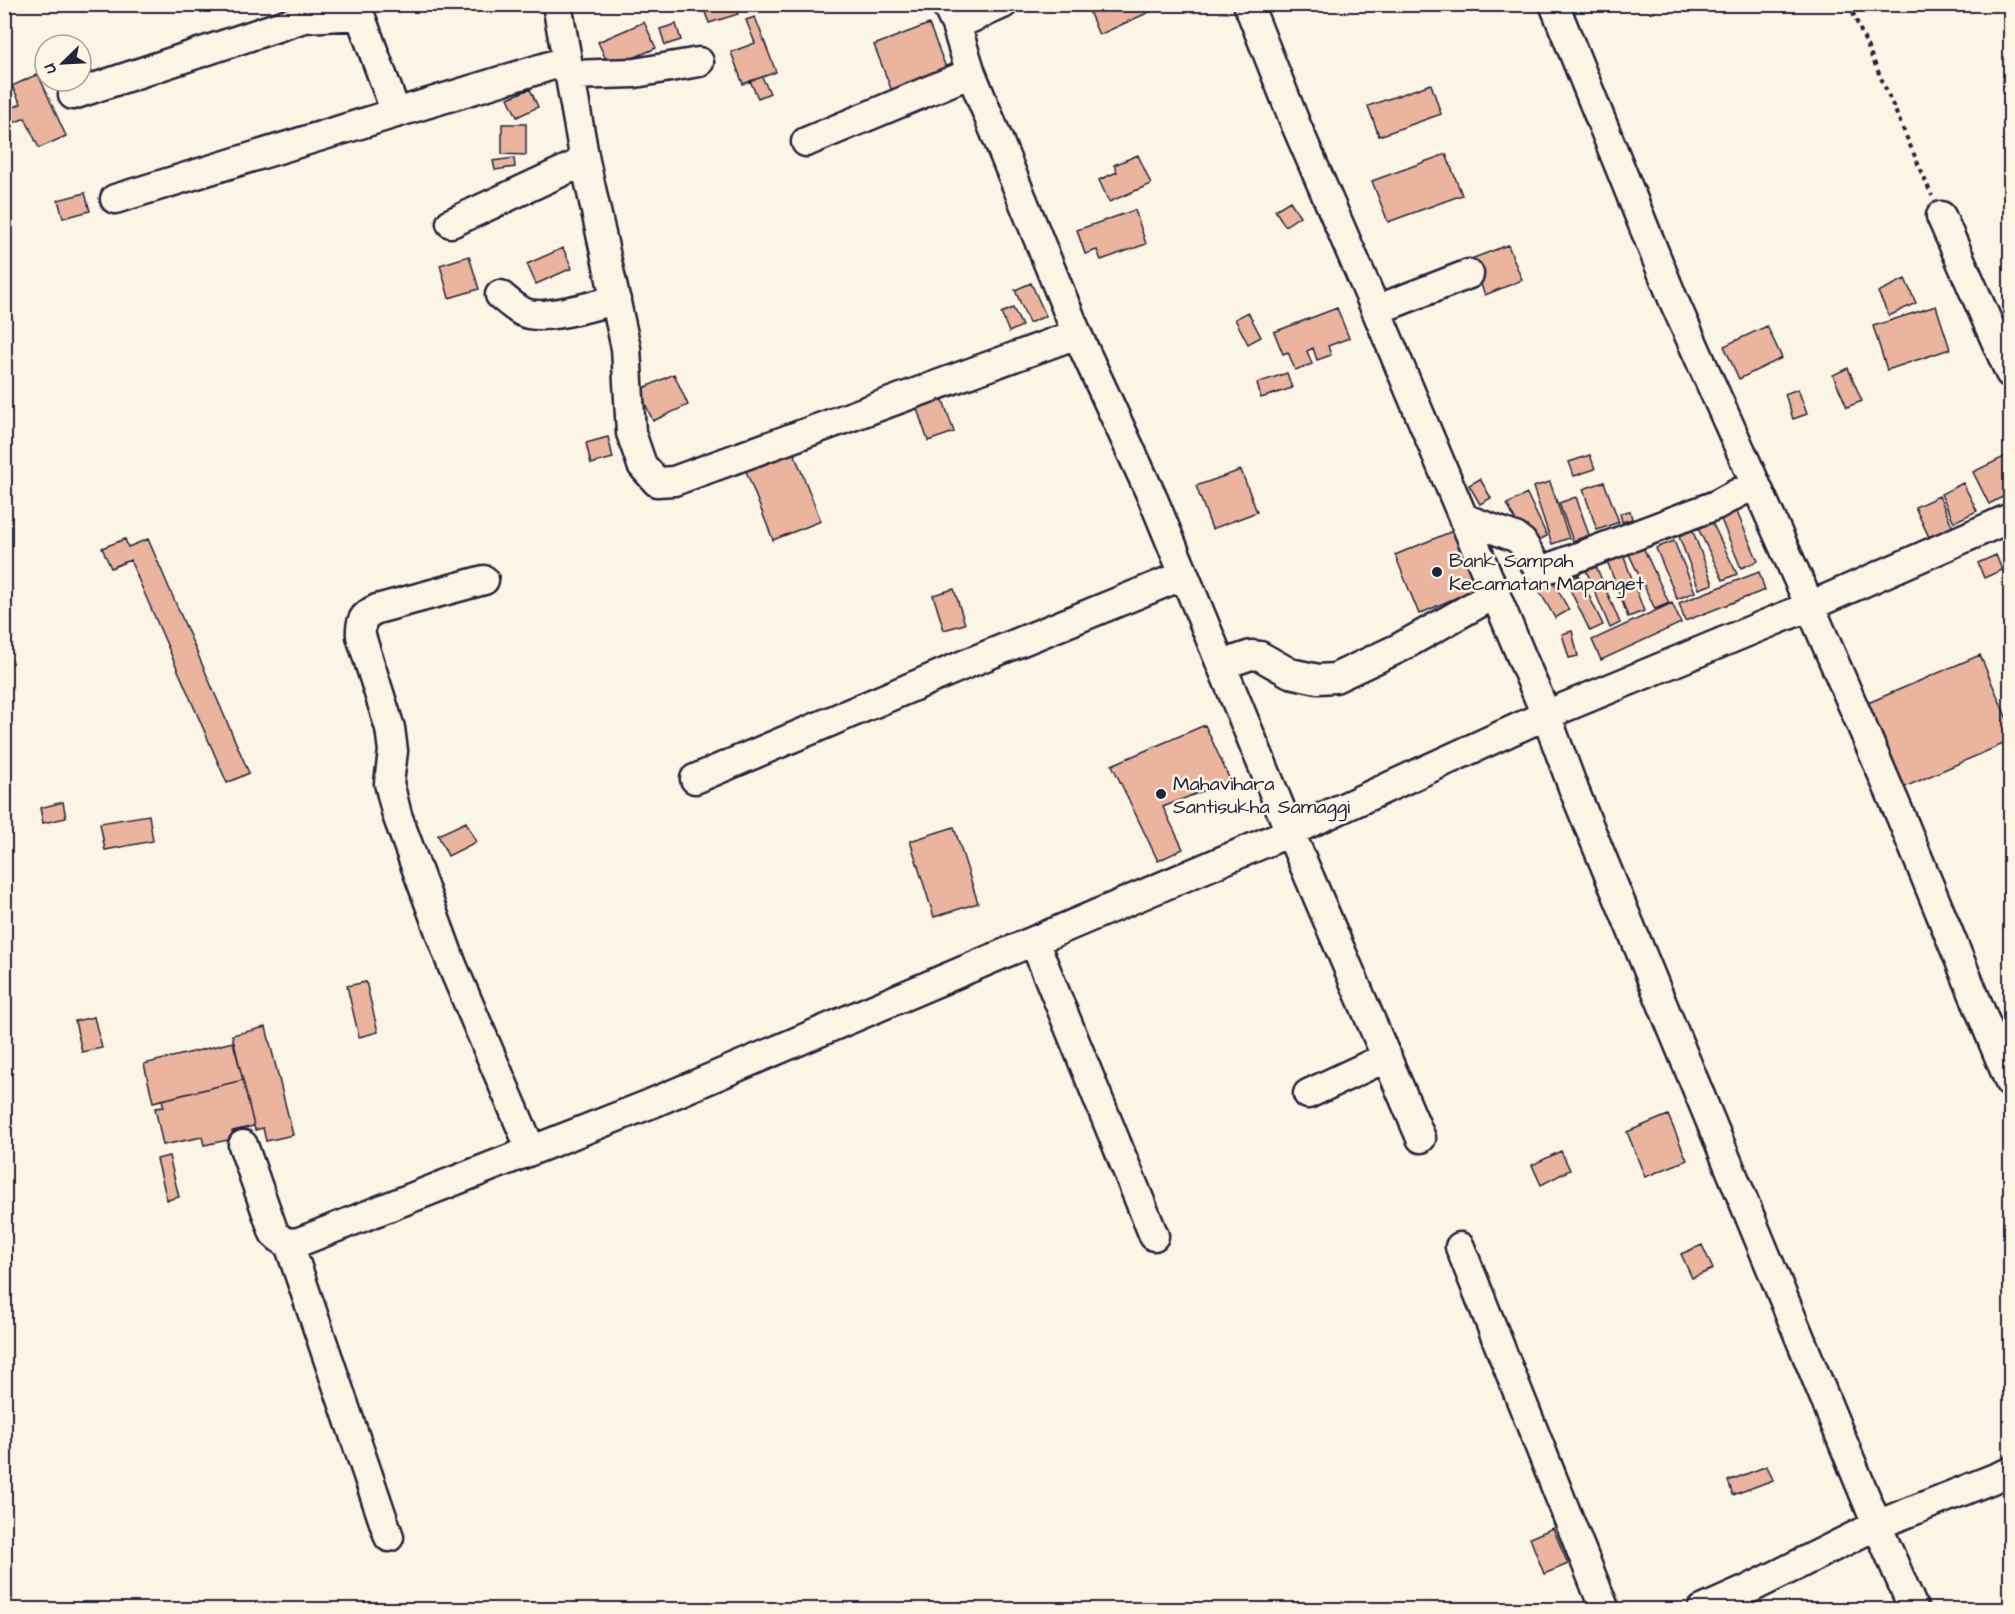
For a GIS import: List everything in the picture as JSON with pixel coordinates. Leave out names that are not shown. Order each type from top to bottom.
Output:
[{"type":"street","points":[[557,4],[585,161],[626,348],[631,433],[642,465],[657,482],[674,482],[1077,334]]},
{"type":"street","points":[[1003,4],[951,15],[971,73],[1077,334],[1153,499],[1290,832],[1421,1138]]},
{"type":"street","points":[[1248,4],[1296,125],[1546,715],[1574,790],[1914,1610]]},
{"type":"street","points":[[1554,4],[1672,299],[1810,606],[1901,817],[2010,1083]]},
{"type":"street","points":[[73,95],[304,18],[360,15],[396,113]]},
{"type":"street","points":[[115,200],[396,113],[568,68],[635,73],[699,62]]},
{"type":"street","points":[[806,142],[971,73]]},
{"type":"street","points":[[451,223],[585,161]]},
{"type":"street","points":[[1941,216],[2010,373]]},
{"type":"street","points":[[1376,310],[1469,274]]},
{"type":"street","points":[[500,295],[523,312],[532,315],[548,314],[616,300]]},
{"type":"street","points":[[1463,518],[1515,537],[1522,542],[1537,567],[1549,568],[1716,505],[1756,486]]},
{"type":"street","points":[[243,1144],[274,1233],[281,1241],[289,1244],[299,1242],[650,1104],[1290,832],[1546,715],[1810,606],[2010,518]]},
{"type":"street","points":[[695,779],[1184,575]]},
{"type":"street","points":[[484,580],[365,614],[361,624],[361,636],[390,728],[393,751],[389,783],[397,815],[452,965],[531,1150]]},
{"type":"street","points":[[1221,665],[1251,656],[1260,656],[1290,673],[1318,679],[1335,678],[1399,648],[1495,594]]},
{"type":"street","points":[[1034,941],[1154,1236]]},
{"type":"street","points":[[1308,1094],[1387,1057]]},
{"type":"street","points":[[289,1244],[388,1537]]},
{"type":"street","points":[[1460,1247],[1605,1610]]},
{"type":"street","points":[[1702,1610],[1877,1525],[2010,1472]]},
{"type":"path","points":[[1849,4],[1941,216]]},
{"type":"building","points":[[710,4],[735,4],[738,14],[709,23],[703,7]]},
{"type":"building","points":[[1086,4],[1167,4],[1099,35]]},
{"type":"building","points":[[755,17],[776,72],[743,84],[731,52],[755,43],[746,20]]},
{"type":"building","points":[[644,22],[656,48],[610,68],[598,42]]},
{"type":"building","points":[[676,24],[681,40],[665,45],[660,29]]},
{"type":"building","points":[[929,24],[950,78],[895,99],[874,45]]},
{"type":"building","points":[[33,76],[33,93],[47,93],[66,136],[39,148],[25,118],[11,124],[5,111],[21,104],[12,86]]},
{"type":"building","points":[[762,77],[770,93],[758,98],[750,81]]},
{"type":"building","points":[[1431,84],[1441,114],[1379,136],[1368,106]]},
{"type":"building","points":[[530,89],[538,107],[517,117],[508,98]]},
{"type":"building","points":[[502,124],[526,124],[526,155],[502,154]]},
{"type":"building","points":[[1446,154],[1462,195],[1388,222],[1372,181]]},
{"type":"building","points":[[1138,155],[1151,184],[1109,202],[1099,180],[1117,172],[1114,165]]},
{"type":"building","points":[[514,158],[515,167],[495,170],[493,161]]},
{"type":"building","points":[[85,193],[90,211],[63,218],[58,200]]},
{"type":"building","points":[[1290,201],[1300,216],[1285,226],[1275,210]]},
{"type":"building","points":[[1135,210],[1146,244],[1101,260],[1097,250],[1085,254],[1077,230]]},
{"type":"building","points":[[1508,245],[1522,280],[1485,295],[1471,259]]},
{"type":"building","points":[[563,248],[572,268],[536,284],[527,264]]},
{"type":"building","points":[[469,256],[479,289],[449,298],[440,265]]},
{"type":"building","points":[[1905,279],[1916,303],[1889,316],[1878,292]]},
{"type":"building","points":[[1031,283],[1046,316],[1029,323],[1015,290]]},
{"type":"building","points":[[1936,306],[1950,349],[1887,370],[1873,326]]},
{"type":"building","points":[[1013,308],[1022,326],[1009,332],[1001,313]]},
{"type":"building","points":[[1337,308],[1349,338],[1328,346],[1331,355],[1317,360],[1313,348],[1307,351],[1312,364],[1295,370],[1288,352],[1283,354],[1274,332]]},
{"type":"building","points":[[1248,312],[1261,337],[1248,344],[1235,319]]},
{"type":"building","points":[[1767,326],[1782,358],[1739,379],[1724,346]]},
{"type":"building","points":[[1848,368],[1862,401],[1847,407],[1833,375]]},
{"type":"building","points":[[1287,373],[1292,388],[1261,398],[1257,383]]},
{"type":"building","points":[[674,374],[688,405],[653,421],[639,390]]},
{"type":"building","points":[[1798,389],[1807,414],[1793,419],[1785,394]]},
{"type":"building","points":[[942,397],[954,432],[928,441],[916,406]]},
{"type":"building","points":[[608,437],[613,458],[591,464],[586,443]]},
{"type":"building","points":[[794,453],[821,521],[773,540],[746,471]]},
{"type":"building","points":[[1590,455],[1595,469],[1574,476],[1569,462]]},
{"type":"building","points":[[2008,455],[2010,493],[1989,504],[1973,472]]},
{"type":"building","points":[[1241,470],[1257,512],[1212,529],[1196,486]]},
{"type":"building","points":[[1480,479],[1491,498],[1480,504],[1469,485]]},
{"type":"building","points":[[1550,482],[1569,538],[1552,544],[1533,487]]},
{"type":"building","points":[[1604,482],[1619,522],[1597,530],[1583,489]]},
{"type":"building","points":[[1963,483],[1977,511],[1954,522],[1941,494]]},
{"type":"building","points":[[1527,494],[1547,536],[1528,546],[1507,504]]},
{"type":"building","points":[[1939,496],[1958,539],[1935,550],[1915,507]]},
{"type":"building","points":[[1576,497],[1589,535],[1573,541],[1559,503]]},
{"type":"building","points":[[1736,510],[1758,561],[1741,568],[1720,517]]},
{"type":"building","points":[[1630,511],[1632,519],[1622,522],[1620,513]]},
{"type":"building","points":[[1708,514],[1737,574],[1723,580],[1694,520]]},
{"type":"building","points":[[1689,521],[1713,584],[1699,589],[1675,526]]},
{"type":"building","name":"Bank Sampah Kecamatan Mapanget","points":[[1455,530],[1478,588],[1419,614],[1395,555]]},
{"type":"building","points":[[125,539],[128,547],[148,539],[249,773],[227,783],[130,560],[111,568],[102,548]]},
{"type":"building","points":[[1674,541],[1695,592],[1677,599],[1656,548]]},
{"type":"building","points":[[1641,543],[1669,603],[1655,609],[1627,550]]},
{"type":"building","points":[[1622,552],[1644,611],[1628,617],[1606,558]]},
{"type":"building","points":[[1996,555],[2002,570],[1984,578],[1978,563]]},
{"type":"building","points":[[1593,559],[1620,623],[1610,628],[1583,563]]},
{"type":"building","points":[[1546,569],[1569,610],[1555,618],[1532,578]]},
{"type":"building","points":[[1759,572],[1765,590],[1685,621],[1679,603]]},
{"type":"building","points":[[1579,575],[1603,625],[1590,631],[1566,581]]},
{"type":"building","points":[[954,589],[965,624],[944,630],[933,595]]},
{"type":"building","points":[[1672,603],[1681,623],[1601,660],[1592,640]]},
{"type":"building","points":[[1572,631],[1578,656],[1569,658],[1562,634]]},
{"type":"building","points":[[1980,655],[2010,726],[2010,741],[1898,790],[1861,706]]},
{"type":"building","name":"Mahavihara Santisukha Samaggi","points":[[1205,725],[1230,780],[1163,807],[1183,849],[1158,861],[1112,765]]},
{"type":"building","points":[[63,802],[66,818],[43,823],[40,808]]},
{"type":"building","points":[[149,815],[153,841],[105,850],[100,823]]},
{"type":"building","points":[[466,822],[476,842],[448,856],[438,835]]},
{"type":"building","points":[[954,827],[978,903],[934,917],[910,841]]},
{"type":"building","points":[[366,982],[378,1032],[359,1037],[347,986]]},
{"type":"building","points":[[94,1017],[102,1048],[82,1052],[75,1021]]},
{"type":"building","points":[[266,1027],[293,1135],[266,1141],[263,1128],[255,1130],[232,1035]]},
{"type":"building","points":[[233,1042],[243,1080],[153,1102],[144,1064]]},
{"type":"building","points":[[243,1080],[254,1126],[232,1131],[233,1139],[204,1145],[202,1137],[163,1145],[155,1108],[164,1107],[162,1100]]},
{"type":"building","points":[[1668,1115],[1687,1160],[1645,1177],[1627,1132]]},
{"type":"building","points":[[1561,1151],[1570,1170],[1541,1185],[1532,1165]]},
{"type":"building","points":[[169,1156],[179,1197],[167,1200],[157,1159]]},
{"type":"building","points":[[1702,1245],[1713,1269],[1692,1278],[1681,1254]]},
{"type":"building","points":[[1767,1466],[1773,1480],[1733,1495],[1728,1481]]},
{"type":"building","points":[[1553,1528],[1568,1564],[1544,1574],[1530,1538]]},
{"type":"place","name":"Bank Sampah Kecamatan Mapanget","points":[[1437,572]]},
{"type":"place","name":"Mahavihara Santisukha Samaggi","points":[[1161,794]]}]
